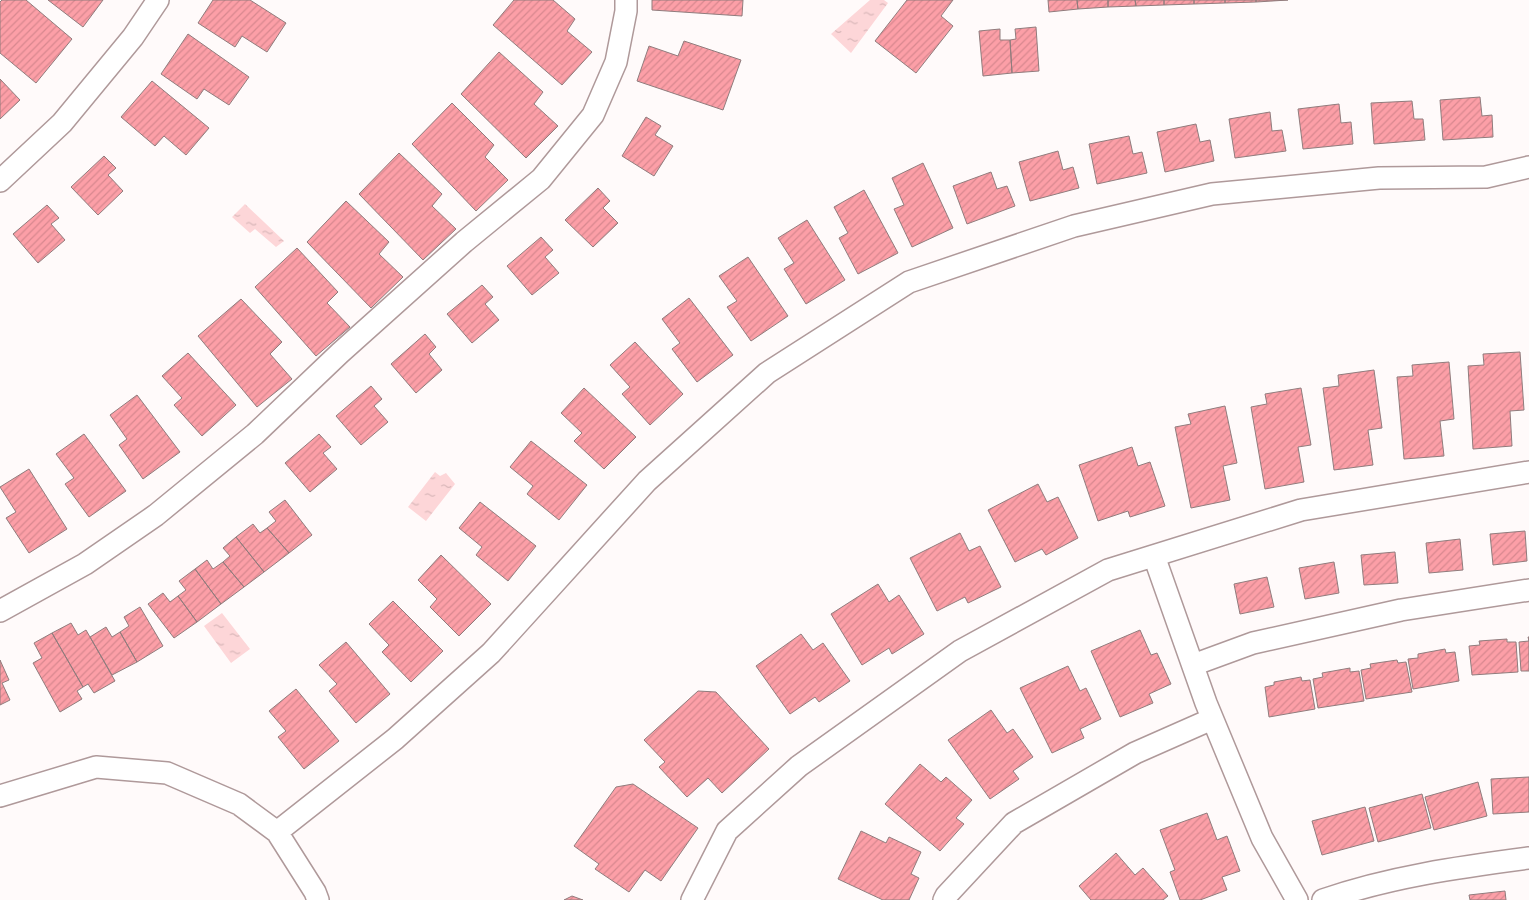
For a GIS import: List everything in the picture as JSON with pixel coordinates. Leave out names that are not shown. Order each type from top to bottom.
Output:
[{"type":"street","points":[[0,181],[62,123],[133,37],[158,0]]},
{"type":"street","points":[[0,611],[85,564],[156,515],[255,434],[340,353],[449,255],[541,179],[593,115],[616,62],[626,11],[626,0]]},
{"type":"street","points":[[277,832],[394,739],[491,653],[646,481],[767,373],[909,282],[1074,226],[1212,194],[1379,178],[1486,177],[1529,167]]},
{"type":"street","points":[[692,900],[726,831],[799,766],[960,651],[1108,570],[1301,510],[1529,472]]},
{"type":"street","points":[[1154,556],[1212,719],[1262,838],[1296,900]]},
{"type":"street","points":[[1193,665],[1253,643],[1401,610],[1529,590]]},
{"type":"street","points":[[944,900],[1014,823],[1135,753],[1212,719]]},
{"type":"street","points":[[0,796],[96,767],[167,773],[239,804],[277,832],[315,892],[318,900]]},
{"type":"street","points":[[1323,900],[1381,884],[1453,868],[1529,858]]},
{"type":"water","points":[[870,0],[884,0],[888,3],[851,53],[831,34]]},
{"type":"water","points":[[245,204],[284,241],[276,247],[255,229],[250,233],[232,217]]},
{"type":"water","points":[[435,472],[440,476],[446,473],[455,484],[426,521],[408,507]]},
{"type":"water","points":[[222,613],[250,649],[231,663],[204,626]]},
{"type":"building","points":[[2,0],[26,0],[72,39],[36,83],[0,53],[0,2]]},
{"type":"building","points":[[48,0],[103,0],[83,27]]},
{"type":"building","points":[[213,0],[250,0],[286,23],[267,52],[242,36],[235,47],[198,23]]},
{"type":"building","points":[[514,0],[553,0],[575,19],[567,31],[592,52],[562,85],[493,25]]},
{"type":"building","points":[[652,0],[743,0],[742,16],[652,10]]},
{"type":"building","points":[[907,0],[953,0],[941,16],[953,26],[916,73],[875,41]]},
{"type":"building","points":[[1048,0],[1077,0],[1078,9],[1049,12]]},
{"type":"building","points":[[1077,0],[1108,0],[1108,7],[1078,9]]},
{"type":"building","points":[[1108,0],[1135,0],[1136,6],[1108,7]]},
{"type":"building","points":[[1135,0],[1164,0],[1164,5],[1136,6]]},
{"type":"building","points":[[1164,0],[1194,0],[1194,4],[1164,5]]},
{"type":"building","points":[[1194,0],[1225,0],[1225,3],[1194,4]]},
{"type":"building","points":[[1225,0],[1256,0],[1256,2],[1225,3]]},
{"type":"building","points":[[1256,0],[1288,0],[1256,2]]},
{"type":"building","points":[[1036,27],[1039,71],[1012,73],[1010,40],[1016,39],[1015,29]]},
{"type":"building","points":[[1000,29],[1000,40],[1010,40],[1012,73],[983,76],[979,31]]},
{"type":"building","points":[[188,34],[249,77],[229,105],[204,89],[197,99],[161,74]]},
{"type":"building","points":[[684,41],[741,60],[723,110],[637,81],[649,46],[678,56]]},
{"type":"building","points":[[499,52],[543,92],[534,104],[558,126],[526,158],[461,94]]},
{"type":"building","points":[[0,79],[20,100],[0,119]]},
{"type":"building","points":[[152,81],[209,128],[186,155],[164,136],[155,146],[121,117]]},
{"type":"building","points":[[1480,97],[1482,116],[1492,115],[1493,137],[1443,140],[1440,100]]},
{"type":"building","points":[[1412,101],[1414,119],[1423,119],[1425,140],[1374,144],[1371,103]]},
{"type":"building","points":[[452,103],[494,145],[485,157],[508,180],[476,211],[412,144]]},
{"type":"building","points":[[1339,104],[1341,123],[1351,122],[1353,144],[1303,149],[1298,109]]},
{"type":"building","points":[[1270,112],[1272,131],[1282,130],[1286,151],[1235,158],[1229,119]]},
{"type":"building","points":[[646,117],[661,126],[655,135],[673,146],[654,176],[622,156]]},
{"type":"building","points":[[1196,124],[1200,142],[1210,140],[1214,161],[1165,172],[1157,132]]},
{"type":"building","points":[[1129,136],[1133,154],[1142,152],[1147,173],[1097,184],[1089,144]]},
{"type":"building","points":[[1058,151],[1063,170],[1073,167],[1079,188],[1030,201],[1019,162]]},
{"type":"building","points":[[399,153],[442,194],[432,206],[456,229],[423,260],[359,194]]},
{"type":"building","points":[[104,156],[116,168],[108,175],[123,191],[98,215],[71,187]]},
{"type":"building","points":[[923,163],[953,228],[912,247],[894,209],[904,205],[892,178]]},
{"type":"building","points":[[991,172],[997,189],[1007,186],[1015,206],[967,224],[953,186]]},
{"type":"building","points":[[598,188],[610,201],[603,208],[618,223],[593,247],[565,220]]},
{"type":"building","points":[[864,190],[898,253],[858,274],[839,238],[848,233],[834,207]]},
{"type":"building","points":[[346,201],[389,242],[379,254],[403,277],[371,308],[307,242]]},
{"type":"building","points":[[47,205],[59,218],[51,224],[65,240],[38,263],[13,234]]},
{"type":"building","points":[[807,220],[845,280],[806,304],[784,269],[794,263],[778,238]]},
{"type":"building","points":[[541,237],[553,250],[545,257],[559,273],[532,295],[507,266]]},
{"type":"building","points":[[297,248],[338,292],[327,303],[350,327],[316,356],[255,287]]},
{"type":"building","points":[[748,257],[788,316],[751,341],[727,307],[737,301],[719,276]]},
{"type":"building","points":[[482,285],[493,297],[485,304],[499,320],[472,343],[447,314]]},
{"type":"building","points":[[689,298],[733,355],[697,382],[672,349],[680,343],[662,319]]},
{"type":"building","points":[[241,299],[282,342],[270,354],[292,379],[257,407],[198,336]]},
{"type":"building","points":[[425,334],[436,347],[429,354],[442,370],[416,393],[391,364]]},
{"type":"building","points":[[635,342],[683,394],[650,425],[622,394],[630,387],[610,365]]},
{"type":"building","points":[[1520,352],[1524,410],[1510,411],[1512,446],[1473,449],[1468,366],[1484,365],[1483,354]]},
{"type":"building","points":[[188,353],[236,405],[202,436],[174,405],[182,398],[162,376]]},
{"type":"building","points":[[1449,362],[1454,419],[1440,421],[1444,456],[1404,459],[1397,377],[1413,376],[1412,365]]},
{"type":"building","points":[[1374,370],[1382,428],[1368,430],[1373,465],[1334,470],[1323,388],[1339,386],[1338,375]]},
{"type":"building","points":[[371,386],[382,399],[374,406],[388,422],[361,445],[336,416]]},
{"type":"building","points":[[584,388],[636,437],[604,469],[574,441],[582,433],[561,413]]},
{"type":"building","points":[[1301,388],[1311,445],[1298,447],[1304,482],[1265,489],[1251,407],[1267,404],[1265,394]]},
{"type":"building","points":[[137,395],[180,452],[143,479],[119,445],[127,439],[110,415]]},
{"type":"building","points":[[1225,406],[1237,463],[1223,466],[1230,500],[1191,508],[1175,427],[1191,424],[1188,414]]},
{"type":"building","points":[[84,434],[126,491],[89,517],[65,484],[74,478],[56,454]]},
{"type":"building","points":[[319,434],[331,447],[323,453],[337,469],[310,492],[285,463]]},
{"type":"building","points":[[531,441],[587,485],[559,520],[527,494],[533,486],[510,467]]},
{"type":"building","points":[[1132,447],[1138,466],[1150,462],[1165,506],[1130,517],[1128,511],[1098,521],[1079,465]]},
{"type":"building","points":[[29,469],[67,529],[29,553],[6,518],[16,512],[0,487]]},
{"type":"building","points":[[1038,484],[1047,502],[1058,497],[1078,538],[1046,555],[1042,549],[1015,562],[988,510]]},
{"type":"building","points":[[285,500],[312,535],[289,553],[267,528],[276,521],[269,512]]},
{"type":"building","points":[[480,502],[536,546],[508,581],[476,555],[482,547],[459,528]]},
{"type":"building","points":[[253,524],[260,533],[267,528],[289,553],[264,572],[236,537]]},
{"type":"building","points":[[1525,531],[1527,561],[1493,565],[1490,534]]},
{"type":"building","points":[[960,533],[969,551],[980,546],[1001,587],[968,603],[965,597],[937,611],[910,558]]},
{"type":"building","points":[[236,537],[264,572],[244,587],[223,562],[230,556],[223,548]]},
{"type":"building","points":[[1460,539],[1463,570],[1429,573],[1426,543]]},
{"type":"building","points":[[1395,552],[1398,583],[1364,585],[1361,555]]},
{"type":"building","points":[[441,555],[491,604],[459,636],[430,607],[437,599],[418,580]]},
{"type":"building","points":[[207,560],[213,569],[223,562],[244,587],[221,604],[195,569]]},
{"type":"building","points":[[1334,562],[1339,593],[1305,599],[1299,568]]},
{"type":"building","points":[[195,569],[221,604],[197,622],[178,596],[186,590],[179,581]]},
{"type":"building","points":[[1267,577],[1274,607],[1240,614],[1234,584]]},
{"type":"building","points":[[878,584],[889,602],[899,595],[924,634],[892,654],[889,648],[862,665],[831,614]]},
{"type":"building","points":[[163,593],[170,602],[178,596],[197,622],[174,638],[148,604]]},
{"type":"building","points":[[393,601],[443,651],[411,682],[382,652],[389,645],[369,624]]},
{"type":"building","points":[[140,607],[163,646],[137,662],[120,632],[129,626],[124,617]]},
{"type":"building","points":[[71,623],[78,635],[86,630],[115,681],[94,693],[88,684],[83,687],[52,633]]},
{"type":"building","points":[[106,627],[112,637],[120,632],[137,662],[112,675],[90,637]]},
{"type":"building","points":[[1140,630],[1151,655],[1157,653],[1171,684],[1149,694],[1153,703],[1120,717],[1091,651]]},
{"type":"building","points":[[52,633],[83,687],[77,691],[82,699],[60,712],[33,663],[42,658],[34,643]]},
{"type":"building","points":[[801,634],[813,650],[823,643],[850,681],[819,702],[815,697],[790,714],[756,666]]},
{"type":"building","points":[[1507,639],[1507,642],[1516,642],[1518,672],[1472,675],[1469,646],[1480,645],[1479,641]]},
{"type":"building","points":[[1529,641],[1529,671],[1521,671],[1519,642]]},
{"type":"building","points":[[346,642],[390,694],[356,723],[329,691],[337,684],[319,665]]},
{"type":"building","points":[[1445,649],[1446,653],[1455,652],[1459,681],[1413,689],[1408,659],[1418,658],[1418,654]]},
{"type":"building","points":[[0,660],[9,680],[2,683],[10,700],[0,705]]},
{"type":"building","points":[[1397,660],[1398,663],[1406,662],[1412,692],[1366,699],[1361,670],[1371,668],[1370,664]]},
{"type":"building","points":[[1068,666],[1080,691],[1086,688],[1101,719],[1080,729],[1084,738],[1052,753],[1020,688]]},
{"type":"building","points":[[1350,668],[1350,672],[1359,671],[1364,701],[1318,708],[1313,679],[1323,677],[1322,673]]},
{"type":"building","points":[[1301,677],[1302,681],[1310,680],[1315,709],[1269,717],[1265,687],[1274,685],[1274,682]]},
{"type":"building","points":[[296,689],[339,741],[304,769],[278,737],[286,731],[269,711]]},
{"type":"building","points":[[698,691],[716,692],[769,749],[722,793],[708,778],[687,797],[659,767],[665,762],[644,740]]},
{"type":"building","points":[[991,710],[1007,733],[1013,729],[1033,757],[1013,771],[1019,779],[990,799],[948,740]]},
{"type":"building","points":[[920,764],[941,782],[946,777],[972,800],[956,818],[964,824],[940,851],[885,804]]},
{"type":"building","points":[[1529,777],[1529,812],[1493,814],[1491,779]]},
{"type":"building","points":[[1478,782],[1487,816],[1434,830],[1425,797]]},
{"type":"building","points":[[633,784],[698,828],[661,881],[645,870],[629,892],[595,869],[599,864],[574,846],[616,787]]},
{"type":"building","points":[[1422,794],[1431,828],[1378,842],[1369,808]]},
{"type":"building","points":[[1365,807],[1374,841],[1322,855],[1312,821]]},
{"type":"building","points":[[1207,813],[1217,840],[1227,836],[1240,871],[1222,877],[1227,890],[1200,900],[1180,900],[1170,872],[1175,870],[1160,830]]},
{"type":"building","points":[[861,831],[886,843],[889,837],[921,852],[911,874],[919,878],[909,900],[883,900],[838,879]]},
{"type":"building","points":[[1116,853],[1135,875],[1143,868],[1168,896],[1163,900],[1091,900],[1079,886]]},
{"type":"building","points":[[1505,891],[1506,900],[1470,900],[1469,895]]},
{"type":"building","points":[[572,896],[583,900],[564,900]]}]
